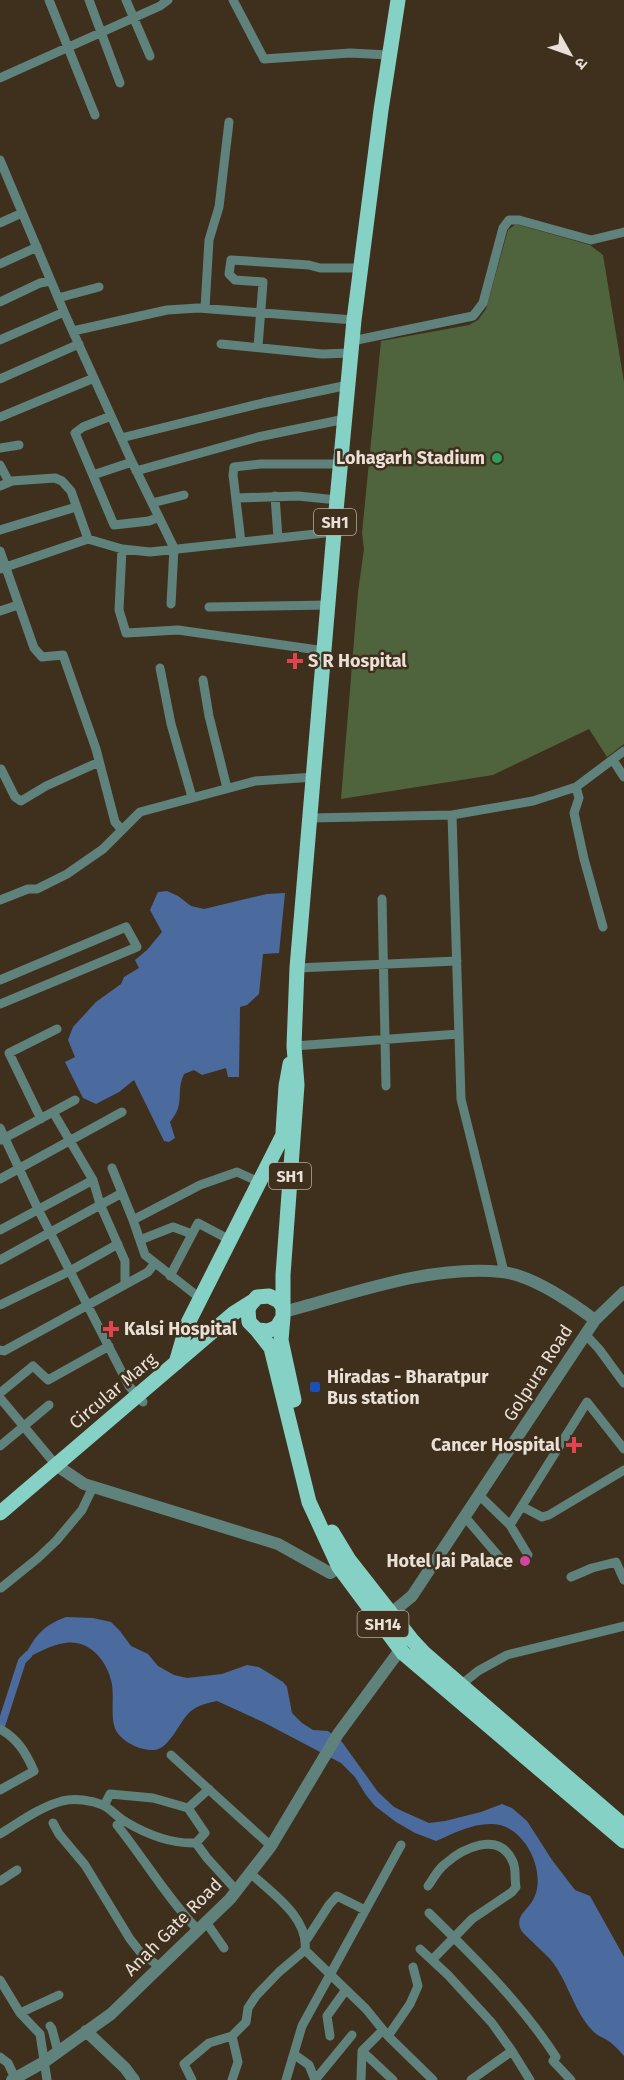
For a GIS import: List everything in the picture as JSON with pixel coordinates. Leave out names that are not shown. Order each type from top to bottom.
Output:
[{"type":"main road","name":"SH1","points":[[283,1312],[297,1085],[294,1046],[297,968],[334,532],[360,268],[398,0]]},
{"type":"main road","name":"SH1","points":[[255,1299],[274,1279],[276,1269],[286,1086],[294,1046]]},
{"type":"main road","points":[[176,1363],[187,1325],[283,1135]]},
{"type":"main road","points":[[269,1296],[274,1298],[283,1312],[278,1327],[268,1331],[255,1328],[249,1322],[248,1310],[255,1299],[269,1296]]},
{"type":"main road","name":"Circular Marg","points":[[140,1399],[176,1363],[234,1313],[255,1299]]},
{"type":"main road","name":"SH14","points":[[283,1312],[281,1340],[312,1478],[317,1497],[344,1564]]},
{"type":"main road","name":"Circular Marg","points":[[0,1526],[60,1467],[140,1399],[226,1331],[236,1326],[255,1328]]},
{"type":"main road","name":"SH14","points":[[255,1328],[271,1348],[309,1502],[344,1564],[406,1648],[619,1823],[624,1841]]},
{"type":"main road","name":"Circular Marg","points":[[1,1510],[60,1467]]},
{"type":"street","points":[[49,0],[95,115]]},
{"type":"street","points":[[89,0],[120,83]]},
{"type":"street","points":[[126,0],[150,56]]},
{"type":"street","points":[[0,78],[160,6],[168,0]]},
{"type":"street","points":[[233,0],[264,59],[350,54],[389,55]]},
{"type":"street","points":[[205,308],[209,240],[219,207],[229,122]]},
{"type":"street","points":[[0,160],[4,182],[22,213],[111,416],[174,548],[171,604]]},
{"type":"street","points":[[0,223],[22,213]]},
{"type":"street","points":[[221,344],[322,354],[473,316],[483,303],[503,228],[509,220],[519,220],[591,240],[624,232]]},
{"type":"street","points":[[0,264],[37,247]]},
{"type":"street","points":[[258,347],[263,282],[235,280],[229,274],[231,260],[320,268],[360,268]]},
{"type":"street","points":[[0,302],[40,283],[51,281]]},
{"type":"street","points":[[58,298],[99,287]]},
{"type":"street","points":[[73,331],[167,310],[205,308],[354,320]]},
{"type":"street","points":[[0,340],[64,312]]},
{"type":"street","points":[[0,379],[79,344]]},
{"type":"street","points":[[0,417],[94,378]]},
{"type":"street","points":[[122,438],[263,403],[348,385]]},
{"type":"street","points":[[111,416],[83,427],[75,433],[114,525],[149,521],[159,517]]},
{"type":"street","points":[[93,475],[345,419]]},
{"type":"street","points":[[0,448],[19,445]]},
{"type":"street","points":[[241,542],[234,467],[260,464],[341,464]]},
{"type":"street","points":[[0,465],[4,484],[55,478],[62,482],[71,491],[88,539]]},
{"type":"street","points":[[152,503],[184,495]]},
{"type":"street","points":[[274,496],[278,538]]},
{"type":"street","points":[[237,498],[298,496],[337,500]]},
{"type":"street","points":[[0,530],[76,507]]},
{"type":"street","points":[[3,568],[88,539],[122,549],[150,552],[334,532]]},
{"type":"street","points":[[122,549],[119,610],[126,633],[178,630],[325,651]]},
{"type":"street","points":[[0,551],[3,568],[34,648],[42,657],[63,655],[96,749],[115,822],[122,830]]},
{"type":"street","points":[[0,611],[18,605]]},
{"type":"street","points":[[209,607],[328,605]]},
{"type":"street","points":[[160,668],[171,724],[192,796]]},
{"type":"street","points":[[203,680],[226,788]]},
{"type":"street","points":[[311,818],[452,815],[533,801],[576,787],[624,751]]},
{"type":"street","points":[[613,760],[624,777]]},
{"type":"street","points":[[1,769],[15,797],[21,801],[46,786],[99,762]]},
{"type":"street","points":[[0,900],[28,889],[37,889],[67,874],[103,849],[140,812],[192,796],[255,781],[315,777]]},
{"type":"street","points":[[576,787],[579,798],[574,813],[603,927]]},
{"type":"street","points":[[452,815],[461,1099],[504,1272]]},
{"type":"street","points":[[381,899],[387,1086]]},
{"type":"street","points":[[0,980],[126,927],[137,947],[0,1004]]},
{"type":"street","points":[[297,968],[457,961]]},
{"type":"street","points":[[41,1119],[9,1053],[57,1029]]},
{"type":"street","points":[[294,1046],[459,1034]]},
{"type":"street","points":[[2,1139],[75,1100]]},
{"type":"street","points":[[53,1112],[93,1180],[100,1204],[125,1261],[125,1283]]},
{"type":"street","points":[[0,1179],[122,1112]]},
{"type":"street","points":[[0,1128],[2,1139],[129,1386],[140,1399]]},
{"type":"street","points":[[111,1168],[145,1255],[201,1299]]},
{"type":"street","points":[[133,1220],[200,1185],[237,1172],[259,1182]]},
{"type":"street","points":[[0,1230],[93,1180]]},
{"type":"street","points":[[0,1260],[122,1193]]},
{"type":"street","points":[[170,1276],[198,1223],[230,1240]]},
{"type":"street","points":[[140,1240],[173,1227],[192,1234]]},
{"type":"street","points":[[0,1305],[70,1271],[118,1244]]},
{"type":"street","points":[[125,1261],[145,1255]]},
{"type":"street","points":[[0,1350],[4,1351],[88,1306],[147,1272],[155,1263]]},
{"type":"street","points":[[283,1312],[392,1283],[448,1272],[504,1272],[541,1285],[573,1303],[595,1320]]},
{"type":"street","name":"Golpura Road","points":[[386,1618],[412,1596],[585,1334],[595,1320],[624,1292]]},
{"type":"street","points":[[585,1334],[624,1383]]},
{"type":"street","points":[[109,1346],[48,1380],[33,1366],[0,1396],[60,1467],[84,1484],[278,1544],[330,1573],[344,1564]]},
{"type":"street","points":[[510,1525],[587,1402],[624,1449]]},
{"type":"street","points":[[0,1446],[49,1405]]},
{"type":"street","points":[[523,1507],[542,1517],[549,1515],[624,1472]]},
{"type":"street","points":[[1,1588],[56,1541],[82,1510],[93,1487]]},
{"type":"street","points":[[479,1495],[510,1525],[528,1555]]},
{"type":"street","points":[[465,1517],[506,1565]]},
{"type":"street","points":[[572,1576],[616,1562],[624,1580]]},
{"type":"street","points":[[456,1689],[478,1671],[507,1655],[624,1626]]},
{"type":"street","name":"Anah Gate Road","points":[[14,2079],[44,2062],[111,2014],[237,1891],[271,1846],[338,1734],[406,1648]]},
{"type":"street","points":[[0,1729],[11,1735],[24,1751],[34,1772],[0,1790]]},
{"type":"street","points":[[171,1755],[271,1846]]},
{"type":"street","points":[[188,1808],[208,1789]]},
{"type":"street","points":[[0,1834],[33,1814],[62,1801],[78,1799],[104,1806],[123,1821],[146,1833],[167,1840],[184,1844],[196,1843],[205,1833],[188,1808],[153,1798],[110,1794],[104,1806]]},
{"type":"street","points":[[123,1821],[117,1826],[145,1860],[172,1902],[202,1926],[224,1948]]},
{"type":"street","points":[[53,1823],[59,1834],[85,1864],[130,1939],[141,1953],[160,1966]]},
{"type":"street","points":[[196,1843],[237,1891]]},
{"type":"street","points":[[428,1886],[443,1865],[458,1854],[479,1844],[495,1844],[505,1849],[512,1858],[515,1868],[516,1887],[512,1892],[472,1919],[432,1960]]},
{"type":"street","points":[[286,2080],[303,2026],[402,1845]]},
{"type":"street","points":[[0,1881],[17,1870]]},
{"type":"street","points":[[250,1873],[291,1910],[306,1939]]},
{"type":"street","points":[[192,2080],[184,2064],[209,2043],[232,2036],[246,2022],[248,2008],[256,1996],[305,1950],[306,1939],[337,1896],[365,1910]]},
{"type":"street","points":[[429,1913],[513,1999],[538,2029],[556,2057],[553,2061],[571,2080]]},
{"type":"street","points":[[420,1949],[492,2023],[530,2080]]},
{"type":"street","points":[[305,1950],[330,1977],[366,2009],[385,2033],[433,2080]]},
{"type":"street","points":[[361,2080],[362,2051],[385,2033],[410,2004],[418,1986],[413,1967]]},
{"type":"street","points":[[0,1980],[20,2013],[40,2034],[47,2080]]},
{"type":"street","points":[[330,2036],[327,2016],[345,1990]]},
{"type":"street","points":[[20,2013],[59,1995]]},
{"type":"street","points":[[50,2026],[58,2052]]},
{"type":"street","points":[[86,2031],[135,2080]]},
{"type":"street","points":[[295,2055],[309,2065],[315,2080],[352,2035]]},
{"type":"street","points":[[232,2036],[238,2062],[232,2080]]},
{"type":"street","points":[[362,2051],[393,2080]]},
{"type":"street","points":[[471,2080],[512,2051]]},
{"type":"street","points":[[0,2057],[8,2063],[14,2079]]},
{"type":"green space","name":"Lohagarh Stadium","points":[[516,224],[590,245],[603,255],[624,382],[624,744],[607,757],[589,729],[493,775],[341,799],[358,592],[364,549],[362,533],[381,341],[469,325],[478,320],[486,309],[508,230]]},
{"type":"water","points":[[167,891],[191,906],[204,909],[267,894],[285,893],[279,953],[263,954],[259,994],[247,1005],[240,1007],[239,1077],[228,1077],[226,1068],[202,1075],[194,1070],[184,1074],[178,1109],[170,1122],[175,1138],[169,1142],[164,1141],[134,1080],[119,1092],[96,1104],[83,1098],[65,1062],[75,1057],[68,1040],[73,1027],[96,1002],[121,984],[124,977],[139,968],[135,960],[162,932],[150,910],[158,892]]},
{"type":"water","points":[[66,1617],[93,1618],[111,1622],[131,1646],[148,1654],[158,1666],[174,1675],[187,1678],[222,1674],[247,1665],[259,1667],[287,1687],[292,1713],[302,1723],[313,1730],[328,1731],[342,1742],[378,1792],[394,1807],[429,1823],[481,1812],[502,1804],[512,1808],[527,1821],[575,1890],[590,1896],[624,1957],[624,2056],[585,2022],[556,1967],[521,1930],[519,1920],[534,1898],[537,1875],[530,1851],[514,1832],[504,1826],[486,1824],[471,1827],[436,1841],[415,1833],[375,1806],[355,1777],[341,1763],[217,1701],[191,1711],[170,1740],[160,1748],[148,1750],[130,1744],[124,1740],[114,1725],[113,1689],[110,1676],[102,1660],[90,1648],[74,1643],[59,1644],[22,1661],[30,1646],[44,1629]]},
{"type":"waterway","points":[[0,1729],[22,1661],[28,1655]]},
{"type":"place","name":"Lohagarh Stadium","points":[[497,458]]},
{"type":"place","name":"S R Hospital","points":[[295,661]]},
{"type":"place","name":"Kalsi Hospital","points":[[111,1329]]},
{"type":"place","name":"Hiradas - Bharatpur Bus station","points":[[315,1387]]},
{"type":"place","name":"Cancer Hospital","points":[[574,1445]]},
{"type":"place","name":"Hotel Jai Palace","points":[[525,1561]]}]
